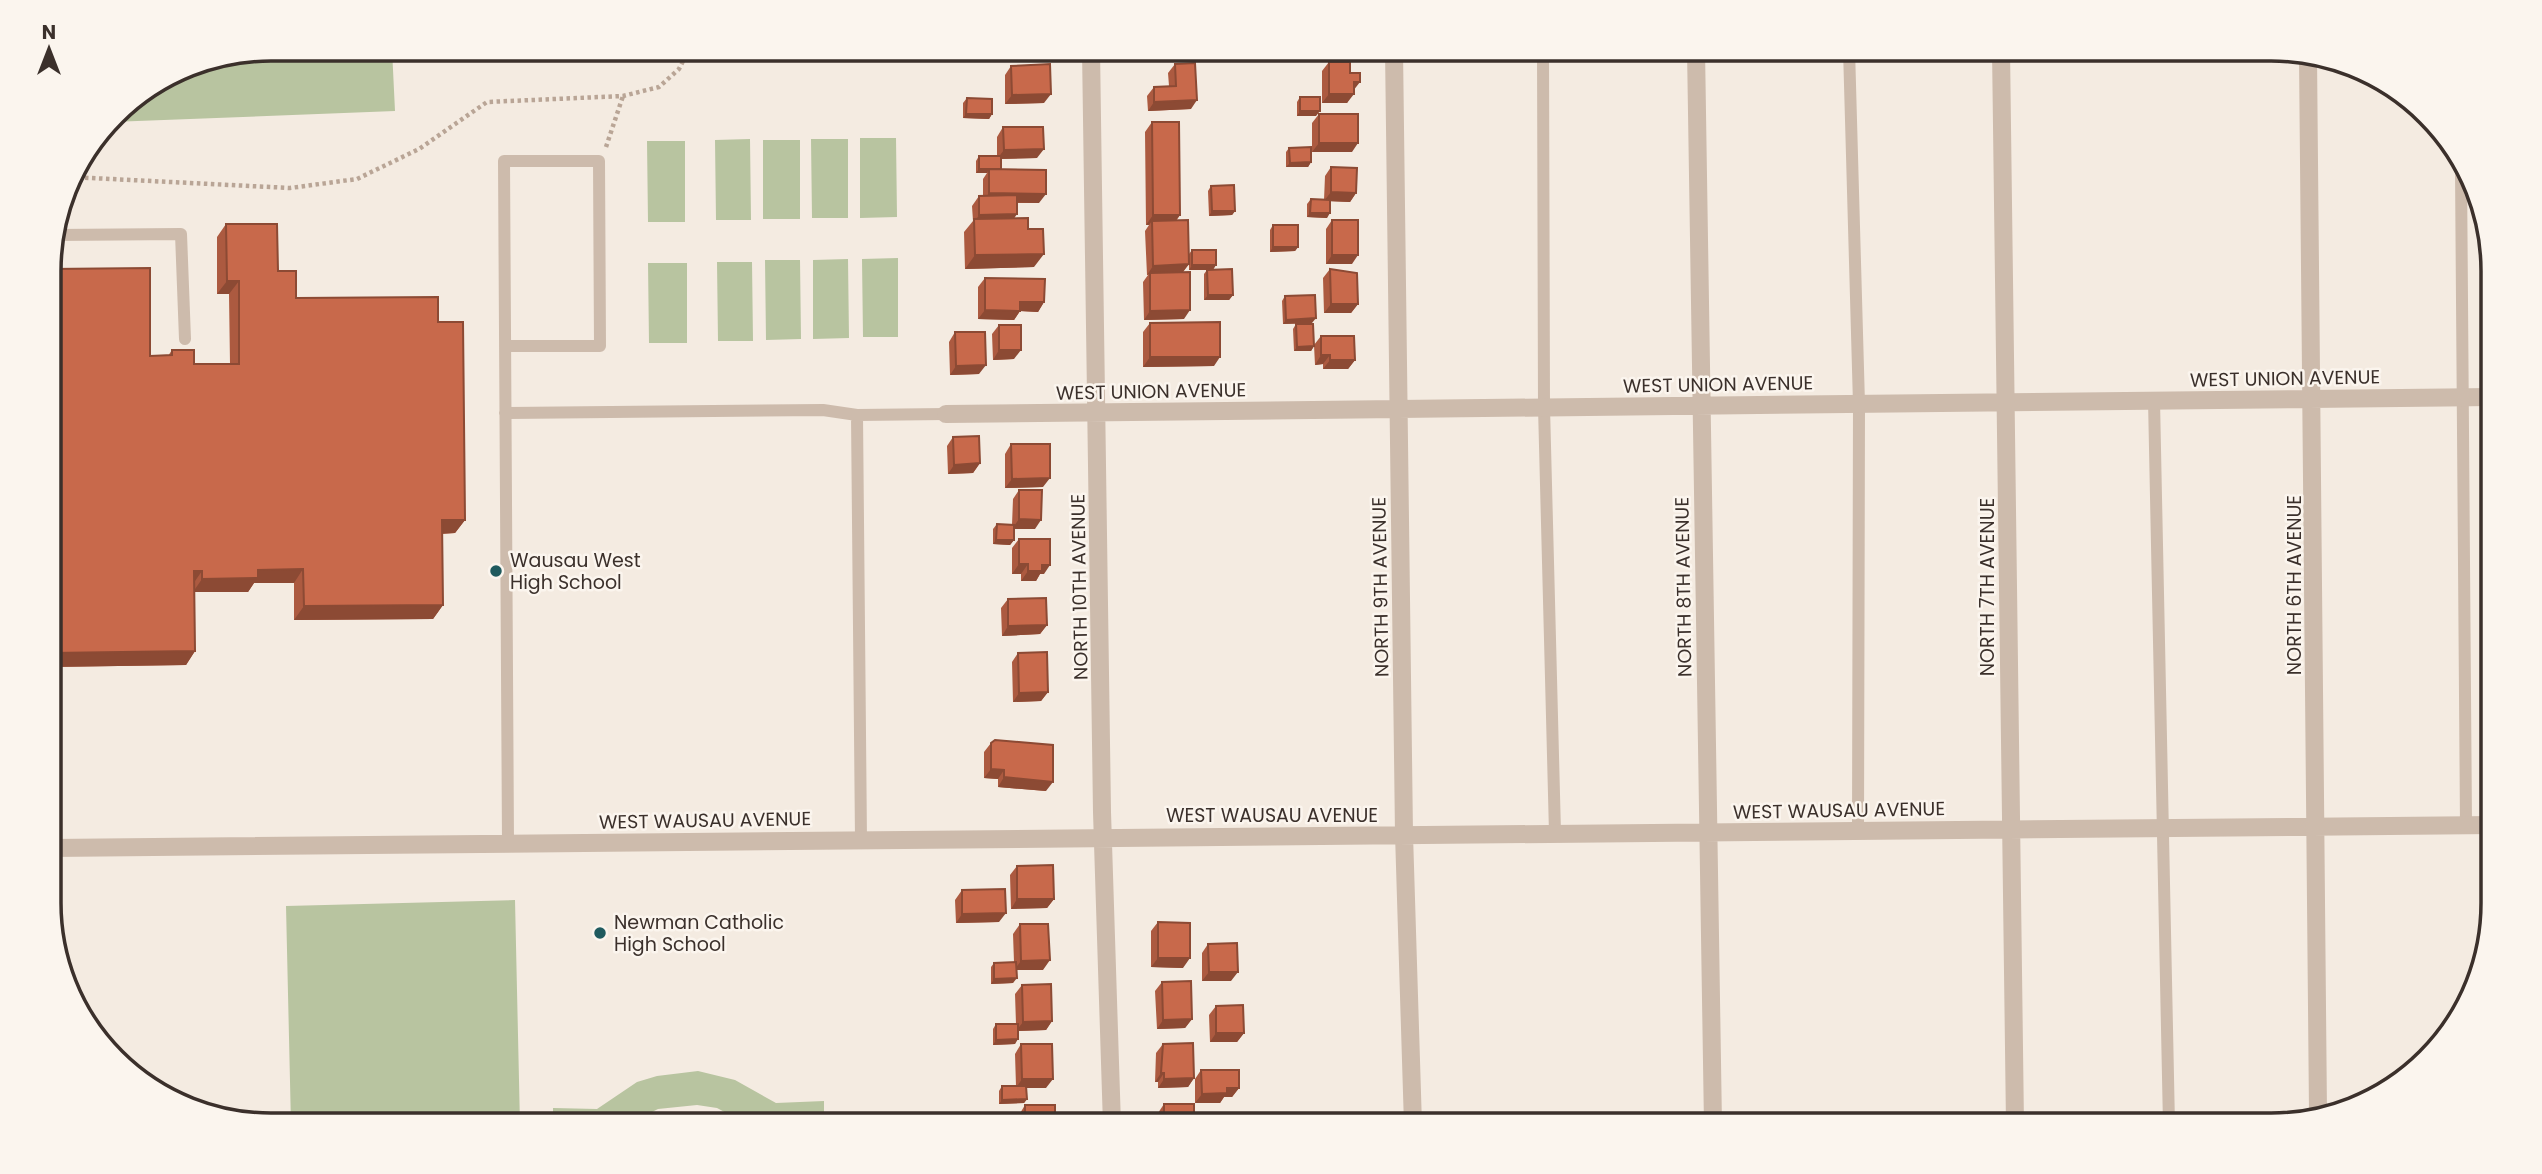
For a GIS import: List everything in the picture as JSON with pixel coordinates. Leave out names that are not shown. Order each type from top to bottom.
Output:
[{"type":"street","name":"NORTH 10TH AVENUE","points":[[1091,61],[1103,837],[1112,1113]]},
{"type":"street","name":"NORTH 9TH AVENUE","points":[[1394,61],[1404,834],[1413,1112]]},
{"type":"street","name":"NORTH 8TH AVENUE","points":[[1696,61],[1713,1112]]},
{"type":"street","name":"NORTH 7TH AVENUE","points":[[2001,61],[2015,1112]]},
{"type":"street","name":"NORTH 6TH AVENUE","points":[[2308,65],[2318,1107]]},
{"type":"street","name":"WEST UNION AVENUE","points":[[946,414],[2481,397]]},
{"type":"street","name":"WEST WAUSAU AVENUE","points":[[61,848],[2481,825]]},
{"type":"lane","points":[[1543,61],[1544,407],[1555,833]]},
{"type":"lane","points":[[1849,61],[1860,404],[1858,830]]},
{"type":"lane","points":[[505,346],[600,346],[599,161],[503,161],[508,843]]},
{"type":"lane","points":[[2461,183],[2466,825]]},
{"type":"lane","points":[[65,235],[181,234],[185,339]]},
{"type":"lane","points":[[2154,400],[2169,1112]]},
{"type":"lane","points":[[505,413],[823,410],[857,415],[946,414]]},
{"type":"lane","points":[[857,415],[861,840]]},
{"type":"path","points":[[84,178],[290,188],[357,179],[419,149],[486,102],[623,96],[659,87],[679,69],[683,61]]},
{"type":"path","points":[[599,161],[614,128],[623,96]]},
{"type":"green space","points":[[272,61],[393,61],[395,111],[125,121],[166,89],[191,77],[217,68]]},
{"type":"green space","points":[[860,138],[896,138],[897,217],[860,218]]},
{"type":"green space","points":[[750,139],[751,220],[716,220],[715,140]]},
{"type":"green space","points":[[811,139],[848,139],[848,218],[812,218]]},
{"type":"green space","points":[[763,140],[800,140],[800,219],[763,219]]},
{"type":"green space","points":[[647,141],[685,141],[685,222],[648,222]]},
{"type":"green space","points":[[898,258],[898,337],[863,337],[862,259]]},
{"type":"green space","points":[[848,259],[849,338],[813,339],[813,260]]},
{"type":"green space","points":[[765,260],[800,260],[801,339],[766,340]]},
{"type":"green space","points":[[717,262],[752,262],[753,341],[718,341]]},
{"type":"green space","points":[[648,263],[687,263],[687,343],[649,343]]},
{"type":"green space","points":[[515,900],[520,1113],[291,1113],[286,906]]},
{"type":"green space","points":[[698,1071],[735,1080],[776,1103],[824,1101],[824,1113],[726,1113],[717,1108],[697,1105],[658,1109],[650,1113],[553,1113],[553,1108],[597,1109],[637,1082],[657,1076]]},
{"type":"building","points":[[1329,62],[1350,62],[1350,73],[1360,73],[1360,82],[1354,82],[1354,94],[1329,94]]},
{"type":"building","points":[[1195,63],[1197,100],[1154,102],[1154,87],[1176,86],[1175,64]]},
{"type":"building","points":[[1050,64],[1051,94],[1012,95],[1011,66]]},
{"type":"building","points":[[1300,97],[1320,97],[1320,111],[1300,111]]},
{"type":"building","points":[[967,98],[992,99],[992,114],[966,114]]},
{"type":"building","points":[[1319,114],[1358,114],[1358,143],[1319,143]]},
{"type":"building","points":[[1152,122],[1179,122],[1180,215],[1153,215]]},
{"type":"building","points":[[1003,127],[1043,127],[1044,149],[1004,150]]},
{"type":"building","points":[[1311,147],[1311,162],[1290,163],[1289,148]]},
{"type":"building","points":[[979,156],[1001,156],[1001,169],[979,169]]},
{"type":"building","points":[[1331,167],[1357,168],[1356,193],[1331,192]]},
{"type":"building","points":[[989,169],[1046,170],[1046,194],[989,193]]},
{"type":"building","points":[[1234,185],[1235,211],[1212,211],[1211,186]]},
{"type":"building","points":[[1017,195],[1017,214],[979,215],[979,196]]},
{"type":"building","points":[[1311,199],[1330,200],[1330,213],[1310,213]]},
{"type":"building","points":[[1028,218],[1028,229],[1043,229],[1044,254],[975,255],[974,219]]},
{"type":"building","points":[[1188,220],[1189,264],[1153,266],[1152,221]]},
{"type":"building","points":[[1332,220],[1358,220],[1358,255],[1332,255]]},
{"type":"building","name":"Wausau West High School","points":[[226,224],[277,224],[278,271],[296,271],[296,298],[438,297],[438,322],[463,322],[465,520],[442,520],[443,605],[304,606],[303,569],[258,570],[258,578],[202,579],[202,571],[194,571],[195,651],[61,653],[62,269],[150,268],[150,356],[172,355],[172,350],[194,350],[194,364],[239,364],[239,281],[227,281]]},
{"type":"building","points":[[1273,225],[1298,225],[1298,247],[1273,247]]},
{"type":"building","points":[[1192,250],[1216,250],[1216,265],[1192,265]]},
{"type":"building","points":[[1232,269],[1233,295],[1208,295],[1207,270]]},
{"type":"building","points":[[1330,269],[1357,273],[1358,304],[1331,304]]},
{"type":"building","points":[[1190,272],[1190,310],[1150,311],[1150,273]]},
{"type":"building","points":[[985,278],[1045,279],[1044,302],[1020,302],[1020,311],[985,310]]},
{"type":"building","points":[[1315,295],[1316,318],[1286,320],[1285,296]]},
{"type":"building","points":[[1220,322],[1220,357],[1150,357],[1150,323]]},
{"type":"building","points":[[1296,324],[1313,324],[1314,346],[1297,347]]},
{"type":"building","points":[[999,325],[1021,325],[1021,350],[999,350]]},
{"type":"building","points":[[955,332],[985,332],[986,365],[956,366]]},
{"type":"building","points":[[1321,336],[1354,336],[1355,360],[1330,360],[1330,355],[1321,355]]},
{"type":"building","points":[[979,436],[980,463],[954,465],[953,437]]},
{"type":"building","points":[[1011,444],[1050,444],[1050,478],[1012,479]]},
{"type":"building","points":[[1019,490],[1042,490],[1041,520],[1019,519]]},
{"type":"building","points":[[997,524],[1014,525],[1014,540],[996,540]]},
{"type":"building","points":[[1019,539],[1050,539],[1050,565],[1042,565],[1042,571],[1028,571],[1028,564],[1019,564]]},
{"type":"building","points":[[1046,598],[1047,625],[1008,626],[1008,599]]},
{"type":"building","points":[[1047,652],[1048,692],[1019,693],[1018,653]]},
{"type":"building","points":[[995,740],[1053,745],[1053,782],[1004,777],[1004,770],[991,769],[991,743]]},
{"type":"building","points":[[1053,865],[1054,899],[1017,899],[1017,866]]},
{"type":"building","points":[[1005,889],[1006,913],[962,914],[962,890]]},
{"type":"building","points":[[1158,922],[1190,923],[1190,958],[1158,958]]},
{"type":"building","points":[[1020,924],[1048,924],[1050,960],[1021,961]]},
{"type":"building","points":[[1237,943],[1238,972],[1209,972],[1208,944]]},
{"type":"building","points":[[1016,962],[1017,978],[994,979],[994,963]]},
{"type":"building","points":[[1191,981],[1192,1019],[1163,1020],[1162,982]]},
{"type":"building","points":[[1051,984],[1052,1021],[1023,1022],[1022,985]]},
{"type":"building","points":[[1243,1005],[1244,1033],[1216,1033],[1216,1006]]},
{"type":"building","points":[[996,1024],[1018,1024],[1018,1039],[996,1040]]},
{"type":"building","points":[[1193,1043],[1194,1078],[1164,1079],[1164,1073],[1161,1073],[1163,1044]]},
{"type":"building","points":[[1021,1044],[1052,1044],[1053,1079],[1022,1079]]},
{"type":"building","points":[[1201,1070],[1239,1070],[1239,1088],[1227,1088],[1227,1093],[1202,1094]]},
{"type":"building","points":[[1002,1086],[1026,1086],[1027,1099],[1002,1100]]},
{"type":"building","points":[[1164,1104],[1194,1104],[1194,1113],[1164,1113]]},
{"type":"building","points":[[1025,1105],[1055,1105],[1055,1113],[1025,1113]]},
{"type":"place","name":"Wausau West High School","points":[[496,571]]},
{"type":"place","name":"Newman Catholic High School","points":[[600,933]]}]
